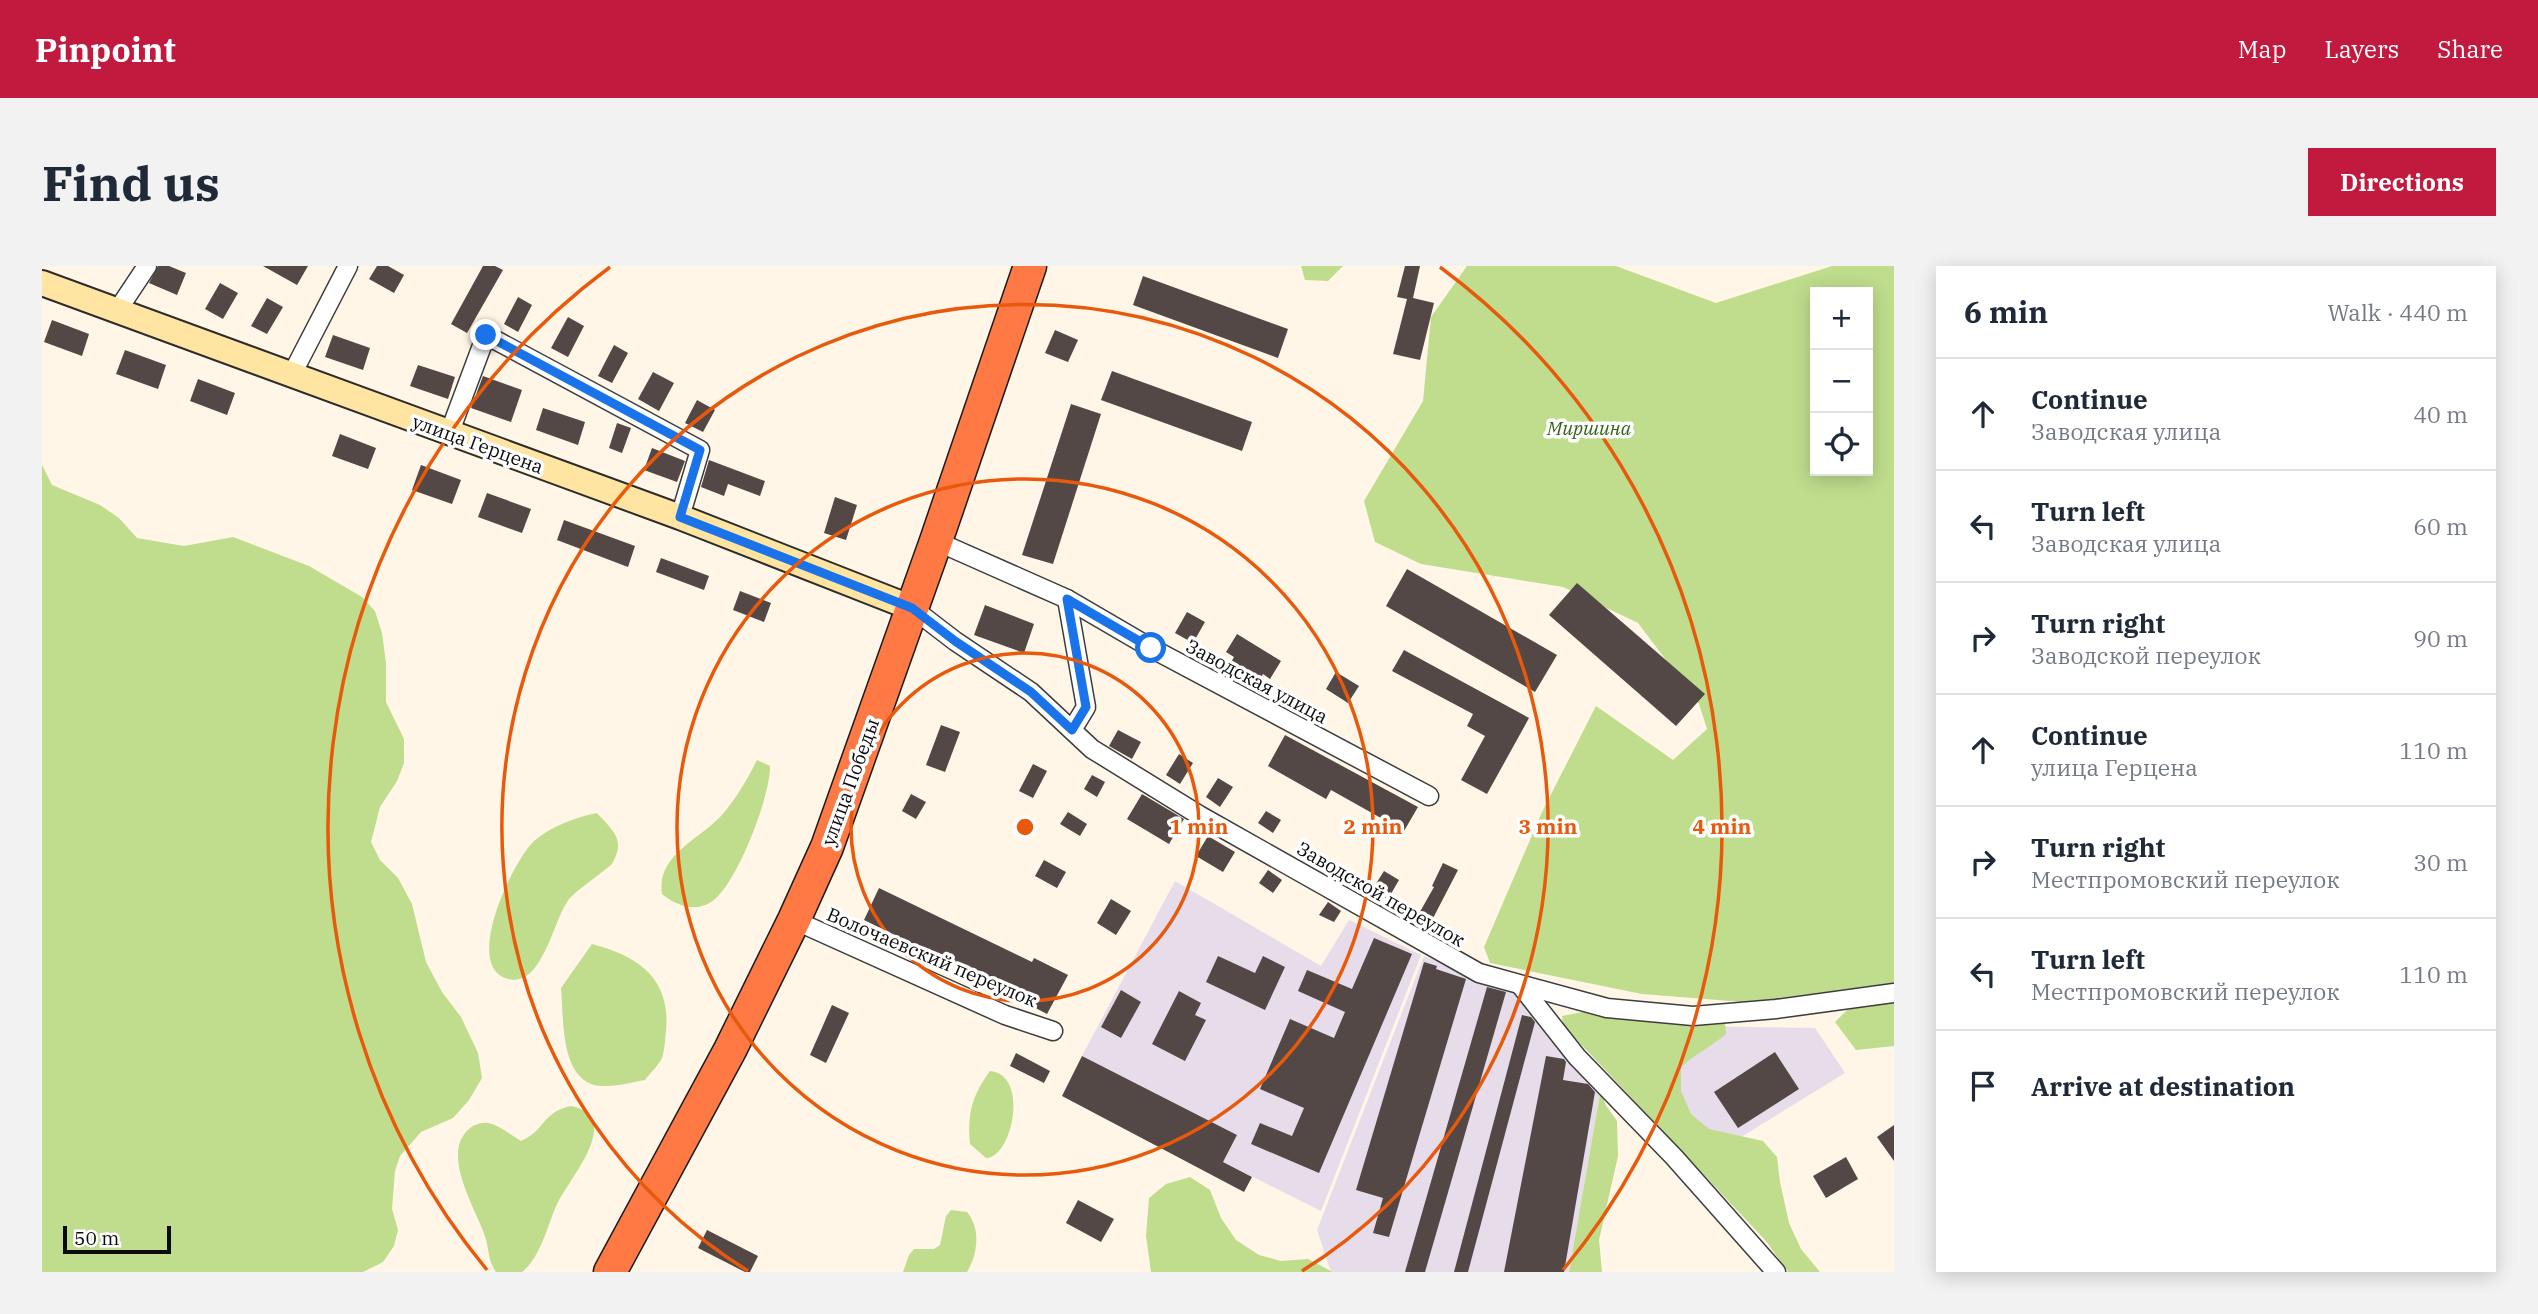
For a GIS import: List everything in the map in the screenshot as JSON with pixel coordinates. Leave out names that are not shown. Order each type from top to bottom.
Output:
[{"type":"highway","name":"улица Победы","points":[[610,1272],[730,1050],[827,846],[936,541],[1030,266]]},
{"type":"street","points":[[117,312],[147,266]]},
{"type":"street","points":[[291,376],[348,266]]},
{"type":"street","name":"улица Герцена","points":[[42,283],[680,517],[912,608]]},
{"type":"street","points":[[449,434],[486,335],[700,450],[680,517]]},
{"type":"street","name":"Заводская улица","points":[[936,541],[1067,599],[1151,648],[1429,796]]},
{"type":"street","points":[[1067,599],[1086,707],[1072,730]]},
{"type":"street","name":"Заводской переулок","points":[[912,608],[955,641],[1031,692],[1092,749],[1199,815],[1479,973],[1607,1008],[1693,1016],[1776,1009],[1893,994]]},
{"type":"street","name":"Волочаевский переулок","points":[[794,920],[1005,1015],[1053,1031]]},
{"type":"street","points":[[1521,986],[1577,1057],[1674,1157],[1776,1272]]},
{"type":"shaded area","points":[[1175,881],[1321,966],[1349,920],[1421,955],[1321,1211],[1223,1162],[1237,1135],[1082,1056]]},
{"type":"shaded area","points":[[1424,956],[1513,990],[1601,1088],[1569,1272],[1333,1272],[1330,1269],[1317,1230]]},
{"type":"shaded area","points":[[1625,1025],[1815,1028],[1845,1073],[1704,1160]]},
{"type":"green space","points":[[1301,266],[1343,266],[1328,281],[1305,280]]},
{"type":"green space","name":"Миршина","points":[[1467,266],[1616,266],[1716,303],[1832,266],[1894,266],[1894,983],[1768,1004],[1642,994],[1490,963],[1484,947],[1542,812],[1596,706],[1673,760],[1707,729],[1699,704],[1638,623],[1563,587],[1421,564],[1375,542],[1364,501],[1423,401],[1431,317]]},
{"type":"green space","points":[[42,465],[52,485],[100,505],[119,518],[137,538],[184,546],[233,537],[309,566],[362,597],[375,611],[382,633],[386,663],[386,702],[404,739],[404,763],[397,781],[380,807],[371,842],[380,860],[398,878],[412,904],[426,962],[442,992],[461,1017],[478,1053],[482,1078],[469,1100],[453,1118],[421,1132],[400,1156],[395,1171],[392,1209],[398,1230],[394,1246],[383,1262],[363,1272],[42,1272]]},
{"type":"green space","points":[[757,760],[770,766],[769,780],[750,839],[731,878],[721,893],[705,905],[685,906],[667,898],[662,894],[662,880],[672,859],[721,816],[741,789]]},
{"type":"green space","points":[[597,813],[613,831],[618,842],[616,856],[611,865],[570,898],[538,964],[529,974],[518,979],[505,978],[494,969],[489,953],[496,911],[515,869],[525,852],[540,836],[564,823]]},
{"type":"green space","points":[[592,944],[624,955],[637,963],[657,983],[663,997],[666,1013],[664,1051],[662,1058],[645,1080],[612,1086],[591,1084],[580,1076],[572,1065],[564,1034],[561,988]]},
{"type":"green space","points":[[1894,1000],[1894,1046],[1856,1050],[1835,1022],[1847,1010]]},
{"type":"green space","points":[[1583,1012],[1725,1023],[1726,1034],[1681,1067],[1681,1091],[1691,1114],[1709,1129],[1763,1141],[1777,1157],[1789,1223],[1801,1249],[1820,1272],[1788,1272],[1766,1241],[1563,1025],[1562,1016]]},
{"type":"green space","points":[[990,1071],[1002,1076],[1010,1086],[1013,1116],[1003,1145],[995,1154],[986,1158],[970,1144],[969,1123],[975,1097]]},
{"type":"green space","points":[[1601,1088],[1605,1104],[1617,1121],[1618,1156],[1599,1240],[1602,1272],[1569,1272]]},
{"type":"green space","points":[[571,1106],[586,1112],[593,1122],[589,1150],[557,1204],[539,1250],[529,1266],[522,1272],[496,1272],[463,1182],[458,1153],[461,1141],[472,1127],[485,1123],[496,1126],[521,1141],[535,1132],[554,1113]]},
{"type":"green space","points":[[1190,1177],[1210,1190],[1221,1218],[1236,1240],[1259,1255],[1281,1261],[1308,1259],[1333,1272],[1151,1272],[1146,1236],[1149,1198],[1166,1184]]},
{"type":"green space","points":[[951,1210],[967,1212],[974,1226],[976,1250],[967,1272],[903,1272],[914,1249],[934,1249],[940,1245],[946,1216]]},
{"type":"building","points":[[158,266],[169,266],[186,273],[177,295],[149,283]]},
{"type":"building","points":[[263,266],[308,266],[297,285]]},
{"type":"building","points":[[377,266],[388,266],[404,275],[394,293],[369,279]]},
{"type":"building","points":[[483,266],[495,266],[503,270],[467,333],[451,324]]},
{"type":"building","points":[[1405,266],[1420,266],[1413,298],[1434,303],[1420,360],[1393,354],[1407,299],[1397,297]]},
{"type":"building","points":[[1143,276],[1288,329],[1278,358],[1133,305]]},
{"type":"building","points":[[220,283],[238,293],[223,319],[205,309]]},
{"type":"building","points":[[518,297],[532,305],[518,332],[504,324]]},
{"type":"building","points":[[267,298],[283,307],[267,334],[251,326]]},
{"type":"building","points":[[568,317],[584,326],[568,357],[551,348]]},
{"type":"building","points":[[52,320],[89,334],[82,356],[44,342]]},
{"type":"building","points":[[1055,330],[1078,340],[1068,362],[1045,353]]},
{"type":"building","points":[[333,335],[370,348],[363,370],[325,357]]},
{"type":"building","points":[[614,345],[628,353],[612,383],[598,376]]},
{"type":"building","points":[[125,350],[166,365],[158,389],[116,374]]},
{"type":"building","points":[[418,365],[455,377],[448,399],[410,386]]},
{"type":"building","points":[[1112,371],[1252,422],[1242,451],[1101,400]]},
{"type":"building","points":[[653,372],[674,383],[659,411],[638,399]]},
{"type":"building","points":[[483,376],[522,390],[511,422],[471,408]]},
{"type":"building","points":[[198,379],[235,393],[227,415],[190,401]]},
{"type":"building","points":[[697,400],[715,410],[703,432],[685,423]]},
{"type":"building","points":[[1071,404],[1101,414],[1053,564],[1022,555]]},
{"type":"building","points":[[543,408],[585,422],[578,445],[536,430]]},
{"type":"building","points":[[617,423],[631,428],[622,453],[609,448]]},
{"type":"building","points":[[340,434],[376,448],[368,469],[332,456]]},
{"type":"building","points":[[652,448],[685,461],[677,482],[644,470]]},
{"type":"building","points":[[709,460],[765,481],[760,496],[728,484],[724,496],[701,487]]},
{"type":"building","points":[[421,465],[461,480],[452,504],[412,490]]},
{"type":"building","points":[[487,493],[531,509],[522,533],[478,517]]},
{"type":"building","points":[[835,497],[857,505],[846,540],[824,533]]},
{"type":"building","points":[[564,520],[635,546],[628,567],[557,540]]},
{"type":"building","points":[[661,558],[709,576],[704,590],[656,572]]},
{"type":"building","points":[[1407,569],[1557,655],[1535,692],[1386,606]]},
{"type":"building","points":[[1577,583],[1705,694],[1676,726],[1549,615]]},
{"type":"building","points":[[740,591],[771,603],[764,622],[733,610]]},
{"type":"building","points":[[985,605],[1034,624],[1024,653],[974,635]]},
{"type":"building","points":[[1187,612],[1205,622],[1193,643],[1175,633]]},
{"type":"building","points":[[1237,634],[1281,661],[1270,679],[1263,674],[1259,681],[1230,664],[1234,657],[1226,652]]},
{"type":"building","points":[[1404,650],[1529,718],[1487,794],[1461,780],[1485,736],[1467,726],[1473,714],[1392,671]]},
{"type":"building","points":[[1336,672],[1359,686],[1348,703],[1326,689]]},
{"type":"building","points":[[941,725],[960,732],[945,772],[926,765]]},
{"type":"building","points":[[1118,730],[1141,742],[1132,759],[1109,746]]},
{"type":"building","points":[[1285,735],[1418,807],[1404,831],[1331,790],[1326,799],[1268,766]]},
{"type":"building","points":[[1179,754],[1193,763],[1180,784],[1166,775]]},
{"type":"building","points":[[1033,764],[1047,771],[1033,798],[1019,791]]},
{"type":"building","points":[[1092,775],[1105,782],[1097,797],[1084,789]]},
{"type":"building","points":[[1218,778],[1233,787],[1220,807],[1206,797]]},
{"type":"building","points":[[911,794],[926,802],[916,819],[902,811]]},
{"type":"building","points":[[1142,794],[1184,819],[1169,844],[1127,819]]},
{"type":"building","points":[[1266,811],[1281,820],[1273,833],[1258,823]]},
{"type":"building","points":[[1068,812],[1087,824],[1080,836],[1060,824]]},
{"type":"building","points":[[1208,836],[1235,852],[1223,872],[1196,856]]},
{"type":"building","points":[[1044,860],[1066,872],[1057,888],[1035,876]]},
{"type":"building","points":[[1443,863],[1458,870],[1430,924],[1417,917],[1434,887],[1432,886]]},
{"type":"building","points":[[1268,870],[1282,880],[1273,893],[1259,883]]},
{"type":"building","points":[[1384,871],[1399,880],[1388,899],[1372,890]]},
{"type":"building","points":[[879,888],[1032,962],[1034,958],[1068,975],[1047,1014],[1007,993],[1008,990],[864,920]]},
{"type":"building","points":[[1111,899],[1131,911],[1116,935],[1097,923]]},
{"type":"building","points":[[1328,902],[1341,911],[1334,922],[1319,915]]},
{"type":"building","points":[[1374,938],[1412,954],[1319,1173],[1251,1144],[1260,1123],[1292,1136],[1304,1108],[1260,1089],[1290,1019],[1334,1038],[1345,1012],[1298,991],[1307,970],[1352,989]]},
{"type":"building","points":[[1218,956],[1255,973],[1263,956],[1285,967],[1265,1010],[1206,982]]},
{"type":"building","points":[[1424,962],[1466,979],[1389,1237],[1373,1233],[1383,1198],[1356,1190]]},
{"type":"building","points":[[1487,987],[1506,992],[1425,1272],[1405,1272]]},
{"type":"building","points":[[1121,990],[1141,1002],[1121,1038],[1101,1027]]},
{"type":"building","points":[[1179,991],[1201,1003],[1195,1015],[1206,1020],[1185,1061],[1152,1044]]},
{"type":"building","points":[[832,1005],[849,1013],[826,1063],[810,1055]]},
{"type":"building","points":[[1522,1015],[1531,1017],[1535,1022],[1468,1272],[1454,1272]]},
{"type":"building","points":[[1775,1052],[1799,1089],[1738,1128],[1714,1092]]},
{"type":"building","points":[[1016,1053],[1050,1071],[1044,1083],[1010,1066]]},
{"type":"building","points":[[1082,1056],[1237,1135],[1223,1162],[1252,1177],[1244,1192],[1062,1096]]},
{"type":"building","points":[[1546,1056],[1564,1059],[1566,1062],[1563,1080],[1588,1084],[1595,1092],[1564,1272],[1504,1272]]},
{"type":"building","points":[[1894,1125],[1894,1161],[1877,1137]]},
{"type":"building","points":[[1846,1157],[1858,1179],[1826,1198],[1813,1176]]},
{"type":"building","points":[[1078,1200],[1114,1219],[1101,1242],[1066,1223]]},
{"type":"building","points":[[707,1230],[758,1256],[750,1272],[698,1248]]},
{"type":"route","points":[[486,335],[700,450],[680,517],[912,608],[955,641],[1031,692],[1072,730],[1086,707],[1067,599],[1151,648]]}]
